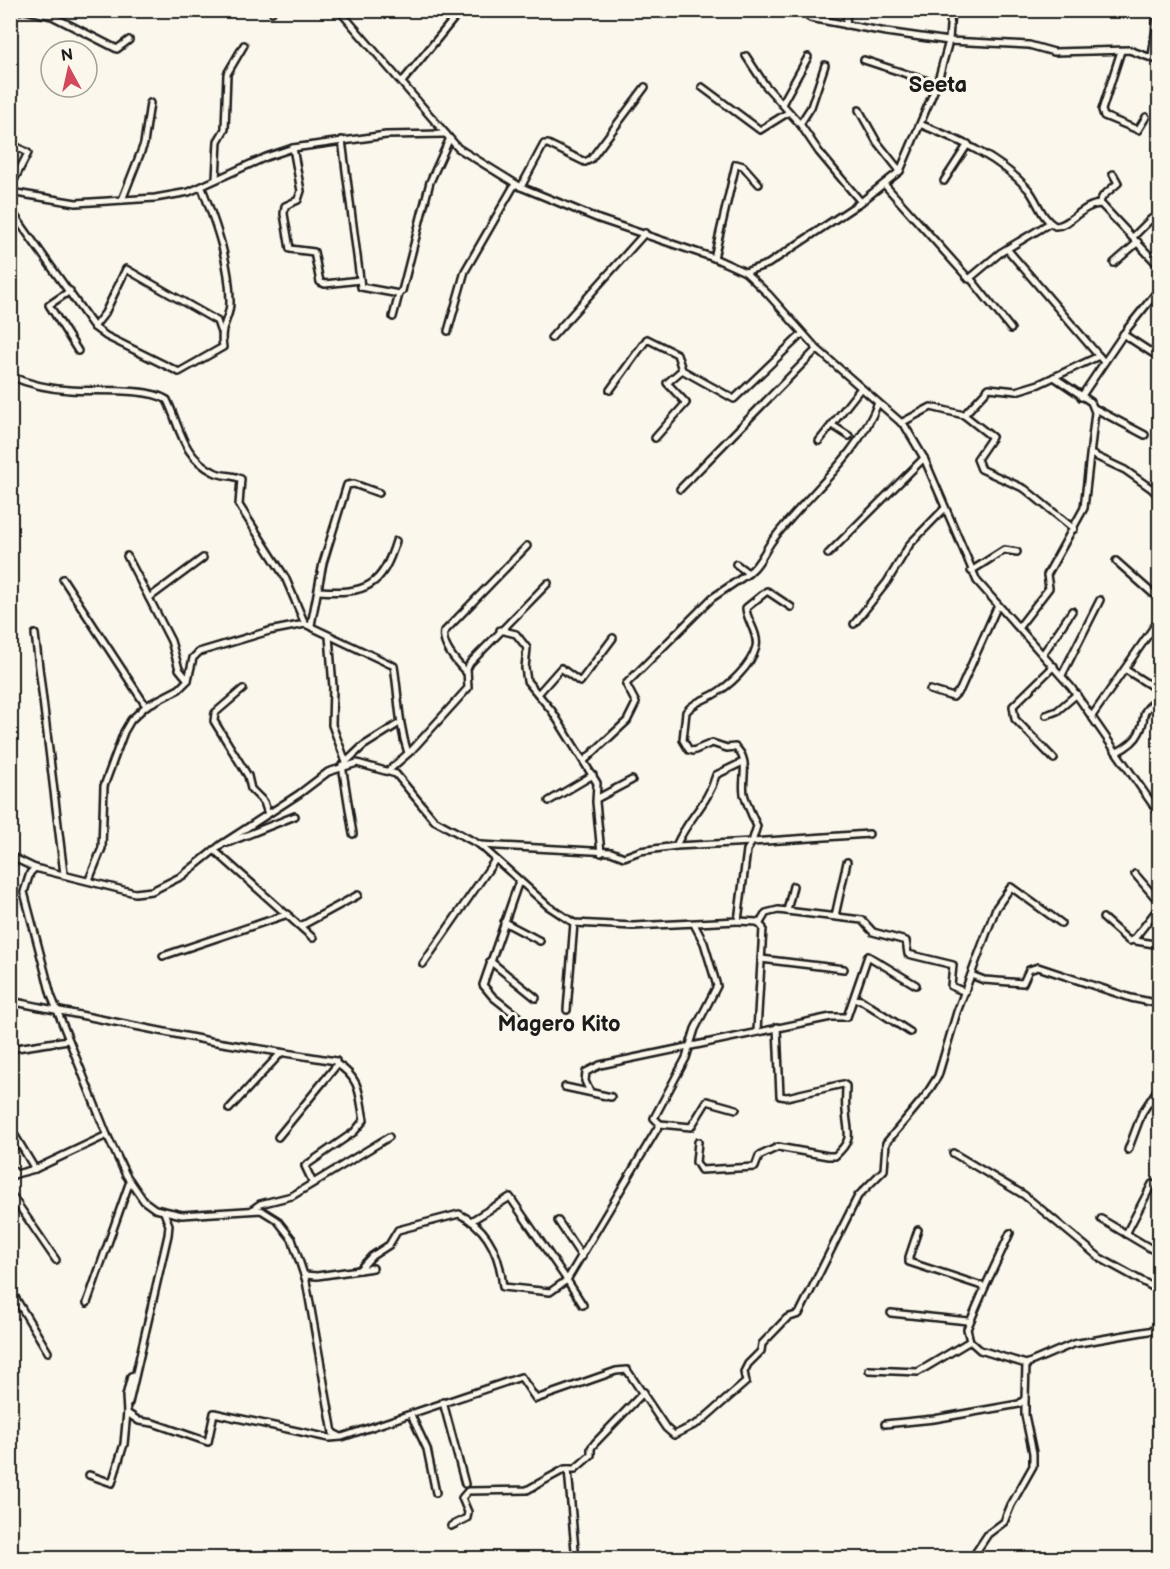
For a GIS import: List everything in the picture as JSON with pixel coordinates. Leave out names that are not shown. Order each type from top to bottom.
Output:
[{"type":"street","points":[[10,12],[24,10],[52,16],[117,49],[129,39]]},
{"type":"street","points":[[339,10],[449,140],[465,153],[518,186],[598,219],[645,233],[745,272],[817,349],[901,423],[910,432],[924,458],[971,571],[1077,694],[1160,815]]},
{"type":"street","points":[[402,82],[461,10]]},
{"type":"street","points":[[846,25],[847,10]]},
{"type":"street","points":[[745,272],[768,264],[861,202],[900,171],[938,84],[949,41],[951,10]]},
{"type":"street","points":[[1152,57],[1158,10]]},
{"type":"street","points":[[810,18],[949,41],[1029,45],[1054,52],[1134,51],[1160,61]]},
{"type":"street","points":[[216,179],[218,141],[225,129],[227,74],[244,45]]},
{"type":"street","points":[[1121,51],[1102,110],[1104,116],[1138,130],[1146,117]]},
{"type":"street","points":[[746,56],[765,85],[800,123],[819,152],[861,202]]},
{"type":"street","points":[[782,104],[808,57]]},
{"type":"street","points":[[864,60],[938,84]]},
{"type":"street","points":[[800,123],[811,107],[825,65]]},
{"type":"street","points":[[448,331],[465,270],[544,144],[583,161],[591,159],[645,87]]},
{"type":"street","points":[[702,87],[758,130],[789,112]]},
{"type":"street","points":[[122,200],[144,144],[150,103]]},
{"type":"street","points":[[858,110],[877,142],[900,171]]},
{"type":"street","points":[[922,125],[968,144],[1013,175],[1029,190],[1050,224],[1060,227],[1073,216],[1099,203],[1103,196],[1118,183],[1113,174]]},
{"type":"street","points":[[10,192],[76,203],[172,195],[202,188],[216,179],[266,157],[293,148],[386,135],[446,134]]},
{"type":"street","points":[[342,140],[360,280],[364,289],[399,294]]},
{"type":"street","points":[[393,317],[399,294],[402,291],[431,178],[449,140]]},
{"type":"street","points":[[10,142],[28,153],[10,188]]},
{"type":"street","points":[[944,181],[968,144]]},
{"type":"street","points":[[293,148],[301,191],[298,200],[285,206],[284,214],[290,249],[314,252],[320,282],[360,280]]},
{"type":"street","points":[[714,258],[736,164],[743,166],[759,184]]},
{"type":"street","points":[[884,184],[964,276],[971,279],[1011,328]]},
{"type":"street","points":[[202,188],[214,218],[229,278],[228,314],[220,331]]},
{"type":"street","points":[[1099,203],[1160,267]]},
{"type":"street","points":[[10,209],[94,327],[106,336],[179,372],[223,347],[217,321],[126,269],[105,313],[94,327]]},
{"type":"street","points":[[1133,237],[1151,219]]},
{"type":"street","points":[[971,279],[1007,249],[1050,224]]},
{"type":"street","points":[[551,338],[645,233]]},
{"type":"street","points":[[1114,262],[1138,242]]},
{"type":"street","points":[[1007,249],[1104,362]]},
{"type":"street","points":[[1081,396],[1123,334],[1160,288]]},
{"type":"street","points":[[70,291],[49,305],[78,351]]},
{"type":"street","points":[[610,390],[646,339],[677,354],[682,370],[734,399],[802,334]]},
{"type":"street","points":[[1123,334],[1160,358]]},
{"type":"street","points":[[680,489],[817,349]]},
{"type":"street","points":[[964,415],[989,388],[1016,391],[1100,356]]},
{"type":"street","points":[[655,438],[686,403],[667,383],[682,370]]},
{"type":"street","points":[[10,376],[27,383],[66,390],[141,393],[167,400],[184,446],[194,458],[213,472],[241,479],[239,506],[285,577],[308,625]]},
{"type":"street","points":[[1054,377],[1094,408],[1145,435]]},
{"type":"street","points":[[819,441],[861,388]]},
{"type":"street","points":[[584,761],[627,721],[636,703],[626,684],[712,598],[749,573],[775,536],[859,441],[878,403]]},
{"type":"street","points":[[901,423],[931,407],[964,415],[993,437],[977,459],[981,469],[1025,489],[1074,529]]},
{"type":"street","points":[[1019,627],[1049,588],[1047,575],[1084,508],[1095,425],[1094,408]]},
{"type":"street","points":[[832,425],[849,436]]},
{"type":"street","points":[[1091,454],[1125,471],[1152,489],[1160,498]]},
{"type":"street","points":[[828,554],[924,458]]},
{"type":"street","points":[[1152,489],[1160,479]]},
{"type":"street","points":[[308,625],[319,591],[323,563],[347,485],[351,483],[379,493]]},
{"type":"street","points":[[854,624],[887,582],[910,544],[945,508]]},
{"type":"street","points":[[319,591],[361,591],[370,586],[389,564],[396,541]]},
{"type":"street","points":[[467,673],[446,646],[443,638],[444,632],[527,546]]},
{"type":"street","points":[[971,571],[1004,550],[1017,552]]},
{"type":"street","points":[[127,556],[171,641],[182,674],[188,680]]},
{"type":"street","points":[[149,598],[203,558]]},
{"type":"street","points":[[1116,561],[1160,600]]},
{"type":"street","points":[[736,564],[749,573]]},
{"type":"street","points":[[63,579],[146,706]]},
{"type":"street","points":[[388,771],[408,753],[468,688],[467,673],[470,663],[548,583]]},
{"type":"street","points":[[738,921],[747,850],[757,826],[744,793],[746,775],[741,753],[735,747],[727,748],[712,743],[696,750],[689,750],[683,740],[686,712],[697,702],[732,682],[752,654],[756,643],[745,610],[748,606],[767,591],[791,607]]},
{"type":"street","points":[[1062,675],[1100,600]]},
{"type":"street","points":[[930,690],[953,697],[960,690],[998,604]]},
{"type":"street","points":[[1043,654],[1072,611]]},
{"type":"street","points":[[1092,716],[1160,618]]},
{"type":"street","points":[[509,622],[528,651],[525,664],[527,681],[593,775],[598,798],[596,806],[601,853]]},
{"type":"street","points":[[89,880],[102,848],[102,801],[108,773],[131,720],[146,706],[179,689],[188,680],[193,658],[199,652],[269,631],[308,625],[393,666],[398,688],[398,724],[403,730],[408,753]]},
{"type":"street","points":[[500,630],[516,634]]},
{"type":"street","points":[[35,634],[64,874]]},
{"type":"street","points":[[329,636],[333,687],[332,725],[344,764],[353,834]]},
{"type":"street","points":[[538,694],[561,668],[580,682],[613,638]]},
{"type":"street","points":[[1053,759],[1012,712],[1013,706],[1054,666]]},
{"type":"street","points":[[1126,670],[1153,687]]},
{"type":"street","points":[[243,689],[215,713],[214,721],[248,776],[250,789],[264,802],[268,814]]},
{"type":"street","points":[[1046,715],[1057,711],[1077,694]]},
{"type":"street","points":[[1117,752],[1128,746],[1139,734],[1142,713],[1160,698]]},
{"type":"street","points":[[10,856],[35,868],[135,893],[152,891],[182,876],[222,844],[328,772],[344,764],[363,746],[398,724]]},
{"type":"street","points":[[676,846],[682,829],[705,803],[716,775],[743,762]]},
{"type":"street","points":[[344,764],[368,764],[388,771],[404,781],[434,820],[480,845],[548,906],[574,923],[633,926],[738,921],[760,923]]},
{"type":"street","points":[[549,801],[593,775]]},
{"type":"street","points":[[598,798],[632,780]]},
{"type":"street","points":[[222,844],[295,816]]},
{"type":"street","points":[[480,845],[530,846],[563,852],[601,853],[624,857],[640,851],[676,846],[869,834]]},
{"type":"street","points":[[214,850],[313,938]]},
{"type":"street","points":[[423,964],[495,860]]},
{"type":"street","points":[[835,916],[847,862]]},
{"type":"street","points":[[35,868],[27,883],[26,900],[51,995],[107,1135],[130,1181],[144,1201],[164,1212],[182,1215],[253,1209],[269,1214],[292,1239],[304,1275],[331,1435]]},
{"type":"street","points":[[1135,874],[1160,904],[1135,940]]},
{"type":"street","points":[[519,881],[483,980],[485,990],[535,1030]]},
{"type":"street","points":[[787,911],[793,886]]},
{"type":"street","points":[[127,1413],[139,1421],[153,1423],[208,1442],[214,1413],[342,1437],[521,1377],[536,1400],[616,1371],[627,1370],[644,1392],[666,1428],[674,1435],[700,1422],[746,1382],[744,1372],[748,1364],[761,1351],[762,1344],[787,1318],[799,1314],[858,1196],[885,1170],[886,1143],[926,1095],[938,1076],[971,975],[996,908],[1008,888],[1011,886],[1061,923]]},
{"type":"street","points":[[301,926],[358,895]]},
{"type":"street","points":[[760,923],[771,911],[835,916],[862,921],[873,932],[884,933],[906,942],[908,954],[953,965],[951,986],[965,992]]},
{"type":"street","points":[[163,956],[288,914]]},
{"type":"street","points":[[1103,918],[1129,942],[1135,940],[1160,945]]},
{"type":"street","points":[[504,922],[540,941]]},
{"type":"street","points":[[567,1010],[574,923]]},
{"type":"street","points":[[757,1031],[763,934],[760,923]]},
{"type":"street","points":[[694,924],[705,944],[717,982],[695,1029],[692,1045],[654,1112],[654,1120],[660,1124],[693,1126],[707,1101],[736,1109]]},
{"type":"street","points":[[590,1092],[585,1075],[593,1067],[757,1031],[831,1017],[849,1016],[868,956],[916,984]]},
{"type":"street","points":[[761,959],[844,969]]},
{"type":"street","points":[[490,961],[536,998]]},
{"type":"street","points":[[971,975],[984,980],[1023,983],[1029,970],[1038,967],[1131,998],[1160,1004]]},
{"type":"street","points":[[854,999],[861,1000],[910,1032]]},
{"type":"street","points":[[10,1001],[337,1064],[351,1073],[356,1080],[364,1120],[362,1126],[305,1166],[313,1183]]},
{"type":"street","points":[[698,1142],[697,1166],[701,1170],[710,1172],[755,1167],[759,1156],[778,1147],[828,1156],[836,1156],[842,1150],[850,1132],[846,1113],[846,1086],[843,1084],[787,1097],[780,1096],[777,1028]]},
{"type":"street","points":[[10,1049],[68,1040]]},
{"type":"street","points":[[230,1109],[281,1053]]},
{"type":"street","points":[[278,1137],[337,1064]]},
{"type":"street","points":[[1128,1150],[1142,1113],[1159,1087],[1150,1083]]},
{"type":"street","points":[[565,1087],[612,1097]]},
{"type":"street","points":[[359,1270],[372,1256],[388,1245],[398,1230],[434,1222],[455,1213],[471,1221],[494,1247],[500,1261],[504,1287],[547,1293],[554,1291],[567,1280],[582,1257],[660,1124]]},
{"type":"street","points":[[14,1134],[35,1169]]},
{"type":"street","points":[[10,1167],[13,1176],[35,1169],[107,1135]]},
{"type":"street","points":[[253,1209],[260,1203],[292,1196],[389,1137]]},
{"type":"street","points":[[952,1153],[1024,1195],[1100,1258],[1160,1290]]},
{"type":"street","points":[[87,1303],[130,1181]]},
{"type":"street","points":[[1126,1234],[1152,1184]]},
{"type":"street","points":[[10,1193],[56,1260]]},
{"type":"street","points":[[471,1221],[510,1197],[583,1305]]},
{"type":"street","points":[[88,1475],[111,1483],[124,1444],[127,1413],[168,1235],[168,1222],[164,1212]]},
{"type":"street","points":[[1101,1219],[1160,1254]]},
{"type":"street","points":[[558,1221],[582,1257]]},
{"type":"street","points":[[918,1230],[909,1262],[985,1287]]},
{"type":"street","points":[[1010,1233],[968,1321],[970,1341],[980,1350],[1026,1364],[1073,1344],[1160,1329]]},
{"type":"street","points":[[304,1275],[317,1276],[373,1268]]},
{"type":"street","points":[[10,1289],[48,1352]]},
{"type":"street","points":[[891,1313],[968,1321]]},
{"type":"street","points":[[869,1370],[918,1372],[970,1341]]},
{"type":"street","points":[[972,1558],[988,1534],[1004,1522],[1033,1466],[1034,1453],[1025,1415],[1026,1364]]},
{"type":"street","points":[[127,1413],[126,1396],[131,1376]]},
{"type":"street","points":[[451,1526],[467,1518],[468,1512],[462,1498],[468,1491],[527,1490],[568,1469],[583,1465],[591,1455],[591,1448],[595,1443],[644,1392]]},
{"type":"street","points":[[885,1424],[934,1419],[1019,1404],[1025,1399]]},
{"type":"street","points":[[444,1402],[465,1484]]},
{"type":"street","points":[[411,1415],[429,1455],[436,1493]]},
{"type":"street","points":[[568,1469],[575,1550]]},
{"type":"waterway","points":[[127,1558],[132,1552],[145,1551],[183,1558]]},
{"type":"waterway","points":[[344,1558],[360,1553]]},
{"type":"district","name":"Seeta","points":[[938,84]]},
{"type":"district","name":"Magero Kito","points":[[559,1023]]}]
